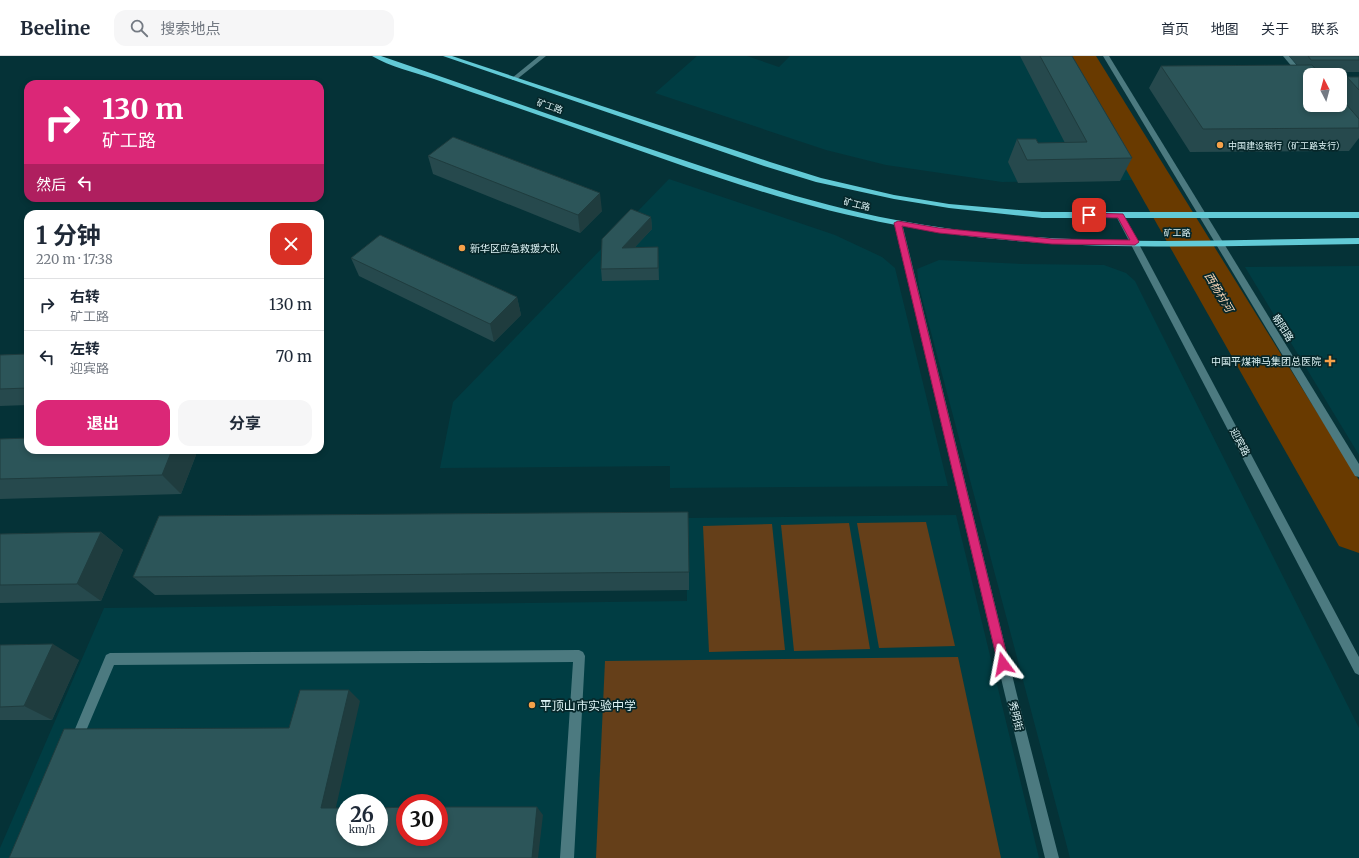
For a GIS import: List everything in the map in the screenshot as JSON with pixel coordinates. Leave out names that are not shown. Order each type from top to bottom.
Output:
[{"type":"main road","name":"矿工路","points":[[375,56],[745,183],[810,203],[898,223],[939,230],[1044,241],[1359,242]]},
{"type":"main road","name":"矿工路","points":[[446,56],[767,164],[860,190],[949,206],[1034,214],[1120,216],[1359,215]]},
{"type":"street","points":[[514,79],[543,56]]},
{"type":"street","name":"朝阳路","points":[[1106,56],[1201,216],[1359,473]]},
{"type":"street","points":[[1286,56],[1303,77]]},
{"type":"street","name":"迎宾路","points":[[1120,216],[1359,669]]},
{"type":"street","name":"秀明街","points":[[898,223],[1011,695],[1052,858]]},
{"type":"street","points":[[71,752],[110,659],[579,656],[567,858]]},
{"type":"shaded area","points":[[697,56],[747,56],[779,67],[790,56],[1062,56],[1134,180],[1002,182],[886,165],[826,150],[655,93]]},
{"type":"shaded area","points":[[669,179],[835,235],[882,257],[895,268],[948,486],[670,488],[670,466],[440,468],[453,402]]},
{"type":"shaded area","points":[[939,260],[1023,264],[1104,265],[1126,273],[1135,281],[1359,728],[1359,858],[1070,858],[919,287],[917,269]]},
{"type":"shaded area","name":"中国平煤神马集团总医院","points":[[1359,266],[1359,455],[1245,267]]},
{"type":"shaded area","name":"平顶山市实验中学","points":[[956,515],[1039,858],[0,858],[0,848],[104,608],[687,601],[686,518]]},
{"type":"shaded area","points":[[926,522],[955,646],[879,648],[857,523]]},
{"type":"shaded area","points":[[849,523],[870,649],[794,651],[781,525]]},
{"type":"shaded area","points":[[772,524],[785,650],[709,652],[703,526]]},
{"type":"shaded area","points":[[958,657],[1001,858],[596,858],[605,661]]},
{"type":"building","points":[[1040,56],[1072,56],[1132,158],[1027,160],[1017,139],[1036,139],[1038,143],[1087,142]]},
{"type":"building","points":[[1308,56],[1359,56],[1359,60],[1311,60]]},
{"type":"building","points":[[1312,65],[1315,68],[1303,68],[1303,112],[1347,112],[1347,105],[1359,119],[1359,128],[1203,129],[1161,66]]},
{"type":"building","points":[[1347,77],[1359,77],[1359,90]]},
{"type":"building","points":[[453,137],[600,193],[578,215],[428,156]]},
{"type":"building","points":[[631,209],[651,217],[622,248],[658,247],[658,268],[601,269],[602,239]]},
{"type":"building","points":[[380,235],[517,297],[490,324],[351,258]]},
{"type":"building","points":[[24,354],[24,388],[0,389],[0,355]]},
{"type":"building","points":[[24,438],[24,454],[170,454],[162,475],[0,479],[0,439]]},
{"type":"building","points":[[688,512],[689,572],[133,577],[159,516]]},
{"type":"building","points":[[101,532],[77,584],[0,585],[0,534]]},
{"type":"building","points":[[53,644],[24,706],[0,707],[0,645]]},
{"type":"building","points":[[300,690],[349,690],[321,808],[336,808],[336,846],[388,846],[388,808],[396,807],[396,846],[448,846],[448,807],[537,807],[532,858],[9,858],[64,729],[289,728]]},
{"type":"waterway","name":"西杨村河","points":[[1079,56],[1359,529]]},
{"type":"place","name":"中国建设银行（矿工路支行）","points":[[1220,145]]},
{"type":"place","name":"新华区应急救援大队","points":[[462,248]]},
{"type":"place","name":"中国平煤神马集团总医院","points":[[1330,361]]},
{"type":"place","name":"平顶山市实验中学","points":[[532,705]]},
{"type":"route","points":[[1003,664],[898,223],[939,230],[1052,242],[1135,242],[1120,216],[1089,215]]}]
